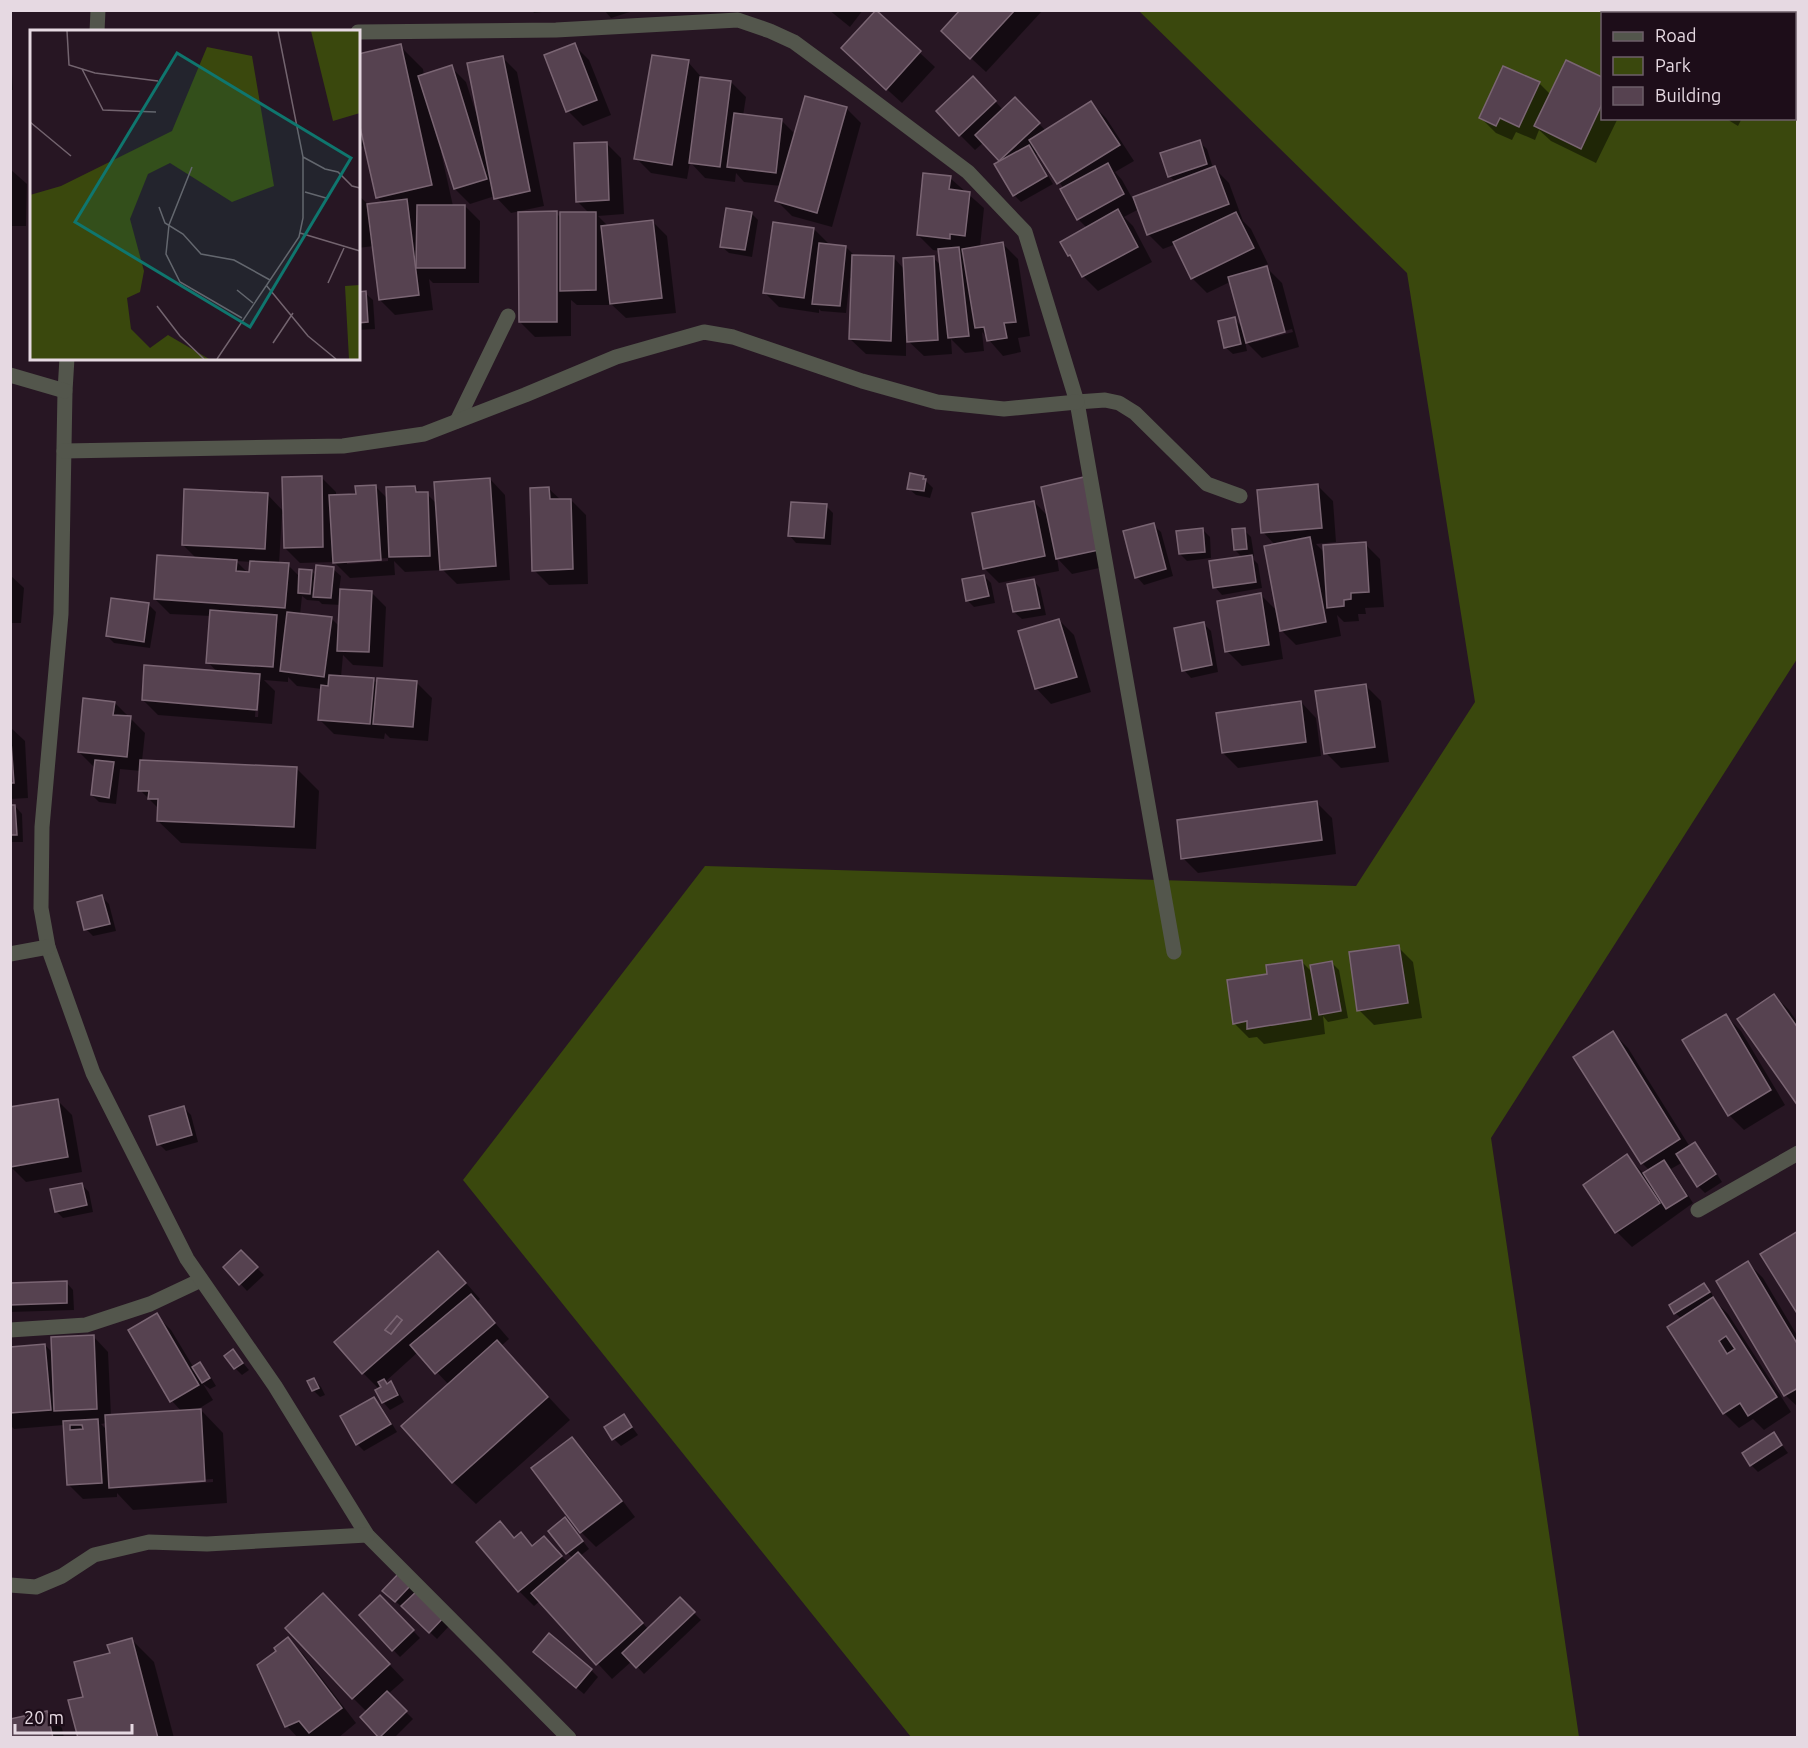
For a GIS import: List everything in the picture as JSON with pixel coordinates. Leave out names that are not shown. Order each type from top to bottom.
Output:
[{"type":"street","points":[[97,30],[98,10]]},
{"type":"street","points":[[360,32],[556,30],[738,20],[794,42],[968,172],[1024,232],[1077,402],[1174,952]]},
{"type":"street","points":[[457,421],[508,316]]},
{"type":"street","points":[[64,450],[343,446],[424,434],[616,357],[704,332],[733,337],[862,381],[937,402],[1004,409],[1105,400],[1119,403],[1135,413],[1207,484],[1240,496]]},
{"type":"street","points":[[67,360],[61,614],[42,827],[41,908],[48,947],[93,1073],[187,1259],[275,1386],[367,1535],[569,1737]]},
{"type":"street","points":[[10,375],[65,391]]},
{"type":"street","points":[[10,954],[48,947]]},
{"type":"street","points":[[1698,1210],[1797,1153]]},
{"type":"street","points":[[10,1330],[86,1325],[150,1304],[201,1280]]},
{"type":"street","points":[[10,1585],[36,1587],[62,1576],[94,1555],[149,1542],[207,1544],[367,1535]]},
{"type":"green space","points":[[1139,11],[1797,11],[1797,659],[1491,1138],[1579,1737],[911,1737],[463,1180],[705,866],[1356,886],[1475,702],[1407,273]]},
{"type":"building","points":[[876,10],[921,51],[886,90],[841,48]]},
{"type":"building","points":[[960,10],[1015,10],[970,59],[941,31]]},
{"type":"building","points":[[575,43],[597,100],[566,112],[544,55]]},
{"type":"building","points":[[401,44],[432,185],[376,198],[360,127],[360,54]]},
{"type":"building","points":[[652,55],[689,60],[672,165],[634,159]]},
{"type":"building","points":[[503,56],[530,191],[494,199],[467,63]]},
{"type":"building","points":[[1566,60],[1601,77],[1601,106],[1581,149],[1534,126]]},
{"type":"building","points":[[452,65],[487,179],[454,189],[418,76]]},
{"type":"building","points":[[1503,66],[1540,82],[1519,127],[1500,118],[1496,126],[1479,118]]},
{"type":"building","points":[[973,76],[996,101],[959,136],[936,111]]},
{"type":"building","points":[[700,77],[731,81],[720,167],[689,163]]},
{"type":"building","points":[[805,96],[847,107],[817,213],[775,201]]},
{"type":"building","points":[[1015,97],[1040,123],[999,161],[975,135]]},
{"type":"building","points":[[1091,101],[1120,145],[1057,184],[1029,140]]},
{"type":"building","points":[[734,113],[782,119],[776,173],[727,167]]},
{"type":"building","points":[[1200,140],[1207,164],[1168,177],[1160,153]]},
{"type":"building","points":[[607,142],[609,200],[576,202],[574,143]]},
{"type":"building","points":[[1029,145],[1047,176],[1013,196],[994,164]]},
{"type":"building","points":[[1108,163],[1124,194],[1077,220],[1060,189]]},
{"type":"building","points":[[1215,166],[1229,204],[1147,235],[1133,197]]},
{"type":"building","points":[[923,173],[951,176],[949,189],[970,192],[965,236],[950,234],[950,239],[917,235]]},
{"type":"building","points":[[407,199],[419,295],[379,300],[367,204]]},
{"type":"building","points":[[417,205],[465,205],[465,268],[416,268]]},
{"type":"building","points":[[726,208],[752,212],[745,250],[720,247]]},
{"type":"building","points":[[1118,209],[1138,247],[1082,277],[1060,242]]},
{"type":"building","points":[[557,211],[557,322],[519,322],[518,212]]},
{"type":"building","points":[[560,212],[596,212],[596,290],[560,291]]},
{"type":"building","points":[[1236,212],[1254,248],[1191,279],[1173,242]]},
{"type":"building","points":[[653,220],[662,298],[610,304],[601,226]]},
{"type":"building","points":[[773,222],[814,228],[804,298],[763,293]]},
{"type":"building","points":[[1003,242],[1016,322],[1004,323],[1007,338],[987,341],[984,327],[975,328],[962,249]]},
{"type":"building","points":[[819,243],[846,246],[840,306],[812,304]]},
{"type":"building","points":[[959,247],[969,336],[948,338],[938,249]]},
{"type":"building","points":[[852,255],[894,256],[891,341],[849,339]]},
{"type":"building","points":[[934,256],[938,340],[907,342],[903,258]]},
{"type":"building","points":[[1267,266],[1285,332],[1246,343],[1228,277]]},
{"type":"building","points":[[366,291],[368,322],[360,323],[360,292]]},
{"type":"building","points":[[1235,317],[1241,344],[1224,348],[1218,321]]},
{"type":"building","points":[[910,473],[924,476],[923,479],[926,479],[924,491],[907,489]]},
{"type":"building","points":[[322,476],[323,547],[284,548],[282,477]]},
{"type":"building","points":[[1084,477],[1099,550],[1056,559],[1041,487]]},
{"type":"building","points":[[490,478],[496,566],[440,570],[434,482]]},
{"type":"building","points":[[1318,484],[1322,528],[1261,533],[1257,490]]},
{"type":"building","points":[[376,485],[381,560],[333,563],[329,495],[356,494],[355,486]]},
{"type":"building","points":[[415,486],[416,492],[428,492],[430,556],[389,557],[386,487]]},
{"type":"building","points":[[549,487],[550,499],[571,499],[573,569],[532,571],[530,488]]},
{"type":"building","points":[[184,489],[268,493],[265,549],[182,545]]},
{"type":"building","points":[[1034,501],[1045,556],[983,569],[972,513]]},
{"type":"building","points":[[791,502],[827,504],[824,538],[788,536]]},
{"type":"building","points":[[1154,523],[1166,569],[1135,578],[1123,531]]},
{"type":"building","points":[[1203,528],[1205,552],[1179,554],[1176,531]]},
{"type":"building","points":[[1245,528],[1247,549],[1234,550],[1232,529]]},
{"type":"building","points":[[1310,537],[1326,622],[1280,631],[1264,546]]},
{"type":"building","points":[[1366,542],[1369,592],[1351,593],[1351,599],[1344,600],[1344,606],[1327,608],[1323,545]]},
{"type":"building","points":[[157,555],[237,560],[236,571],[249,572],[250,561],[289,563],[285,608],[154,599]]},
{"type":"building","points":[[1252,555],[1256,582],[1213,588],[1209,561]]},
{"type":"building","points":[[316,565],[334,567],[331,598],[313,597]]},
{"type":"building","points":[[299,569],[312,570],[310,594],[298,593]]},
{"type":"building","points":[[984,575],[989,596],[966,601],[962,579]]},
{"type":"building","points":[[1034,579],[1040,608],[1013,612],[1007,584]]},
{"type":"building","points":[[340,589],[372,591],[369,652],[337,651]]},
{"type":"building","points":[[1261,593],[1269,645],[1225,652],[1217,601]]},
{"type":"building","points":[[111,598],[149,603],[144,642],[106,636]]},
{"type":"building","points":[[210,610],[277,615],[273,667],[206,663]]},
{"type":"building","points":[[287,612],[332,617],[324,677],[280,671]]},
{"type":"building","points":[[1059,619],[1077,677],[1035,689],[1018,631]]},
{"type":"building","points":[[1204,622],[1212,665],[1182,671],[1174,628]]},
{"type":"building","points":[[144,665],[260,674],[257,710],[142,700]]},
{"type":"building","points":[[329,675],[374,678],[370,724],[318,720],[321,685],[328,686]]},
{"type":"building","points":[[377,678],[417,681],[413,727],[373,724]]},
{"type":"building","points":[[1366,684],[1375,747],[1324,754],[1315,691]]},
{"type":"building","points":[[83,698],[115,702],[113,715],[131,716],[127,757],[78,752]]},
{"type":"building","points":[[1301,701],[1306,742],[1222,753],[1216,713]]},
{"type":"building","points":[[10,728],[14,783],[10,783]]},
{"type":"building","points":[[95,760],[114,762],[109,798],[91,795]]},
{"type":"building","points":[[140,760],[297,767],[294,827],[157,821],[158,799],[148,799],[149,791],[138,791]]},
{"type":"building","points":[[1317,801],[1322,840],[1181,859],[1177,820]]},
{"type":"building","points":[[10,805],[15,805],[17,835],[10,835]]},
{"type":"building","points":[[102,895],[110,924],[84,930],[77,902]]},
{"type":"building","points":[[1399,945],[1408,1003],[1357,1011],[1349,952]]},
{"type":"building","points":[[1302,960],[1311,1019],[1247,1029],[1247,1021],[1233,1024],[1227,980],[1267,974],[1266,965]]},
{"type":"building","points":[[1332,961],[1341,1011],[1319,1015],[1310,965]]},
{"type":"building","points":[[1774,994],[1798,1028],[1798,1106],[1737,1019]]},
{"type":"building","points":[[1726,1014],[1771,1090],[1728,1116],[1682,1040]]},
{"type":"building","points":[[1613,1031],[1680,1139],[1641,1164],[1573,1057]]},
{"type":"building","points":[[58,1099],[68,1157],[10,1167],[10,1107]]},
{"type":"building","points":[[184,1106],[192,1135],[157,1145],[149,1116]]},
{"type":"building","points":[[1695,1142],[1716,1174],[1697,1187],[1676,1154]]},
{"type":"building","points":[[1627,1154],[1660,1203],[1615,1233],[1583,1185]]},
{"type":"building","points":[[1664,1160],[1687,1196],[1666,1209],[1643,1173]]},
{"type":"building","points":[[82,1183],[87,1205],[55,1212],[50,1189]]},
{"type":"building","points":[[1798,1231],[1798,1315],[1760,1254]]},
{"type":"building","points":[[241,1250],[258,1267],[239,1285],[223,1267]]},
{"type":"building","points":[[438,1251],[466,1283],[362,1374],[334,1342]],"holes":[[[397,1316],[402,1320],[391,1334],[385,1330]]]},
{"type":"building","points":[[1748,1261],[1798,1345],[1798,1388],[1784,1396],[1716,1281]]},
{"type":"building","points":[[67,1281],[67,1303],[10,1305],[10,1283]]},
{"type":"building","points":[[1704,1283],[1710,1292],[1674,1314],[1669,1305]]},
{"type":"building","points":[[471,1294],[495,1323],[435,1374],[410,1345]]},
{"type":"building","points":[[1713,1297],[1777,1397],[1748,1416],[1740,1403],[1723,1414],[1667,1327]],"holes":[[[1726,1336],[1735,1349],[1727,1354],[1719,1341]]]},
{"type":"building","points":[[157,1313],[199,1385],[170,1402],[128,1330]]},
{"type":"building","points":[[397,1316],[402,1320],[391,1334],[385,1330]]},
{"type":"building","points":[[94,1335],[97,1409],[54,1411],[51,1337]]},
{"type":"building","points":[[497,1340],[548,1397],[452,1483],[401,1426]]},
{"type":"building","points":[[45,1344],[51,1410],[10,1413],[10,1347]]},
{"type":"building","points":[[233,1349],[243,1363],[234,1369],[224,1356]]},
{"type":"building","points":[[200,1362],[210,1378],[202,1383],[192,1367]]},
{"type":"building","points":[[314,1378],[319,1388],[312,1391],[307,1381]]},
{"type":"building","points":[[384,1379],[387,1384],[391,1381],[398,1395],[382,1403],[375,1390],[381,1387],[378,1382]]},
{"type":"building","points":[[374,1397],[391,1424],[356,1445],[340,1416]]},
{"type":"building","points":[[201,1409],[205,1481],[109,1488],[105,1415]]},
{"type":"building","points":[[624,1414],[632,1427],[612,1440],[604,1427]]},
{"type":"building","points":[[98,1419],[102,1483],[67,1485],[63,1421]],"holes":[[[70,1425],[82,1425],[83,1429],[70,1430]]]},
{"type":"building","points":[[1774,1432],[1782,1445],[1750,1466],[1742,1453]]},
{"type":"building","points":[[572,1437],[622,1501],[580,1533],[531,1468]]},
{"type":"building","points":[[565,1517],[583,1541],[566,1554],[548,1531]]},
{"type":"building","points":[[500,1521],[514,1538],[521,1532],[532,1546],[544,1536],[562,1556],[518,1592],[476,1542]]},
{"type":"building","points":[[578,1552],[643,1623],[596,1665],[531,1593]]},
{"type":"building","points":[[399,1573],[411,1585],[395,1602],[382,1591]]},
{"type":"building","points":[[418,1590],[445,1616],[429,1633],[401,1606]]},
{"type":"building","points":[[323,1593],[390,1664],[352,1699],[285,1628]]},
{"type":"building","points":[[380,1595],[414,1630],[392,1651],[359,1615]]},
{"type":"building","points":[[680,1597],[695,1612],[636,1668],[622,1653]]},
{"type":"building","points":[[549,1633],[592,1669],[576,1688],[533,1652]]},
{"type":"building","points":[[288,1637],[342,1708],[309,1733],[299,1721],[285,1727],[257,1665],[276,1651],[274,1648]]},
{"type":"building","points":[[132,1638],[158,1738],[78,1738],[68,1700],[83,1697],[74,1662],[110,1653],[107,1645]]},
{"type":"building","points":[[387,1691],[407,1711],[379,1738],[360,1717]]},
{"type":"building","points":[[47,1711],[53,1738],[10,1738],[10,1719]]}]
